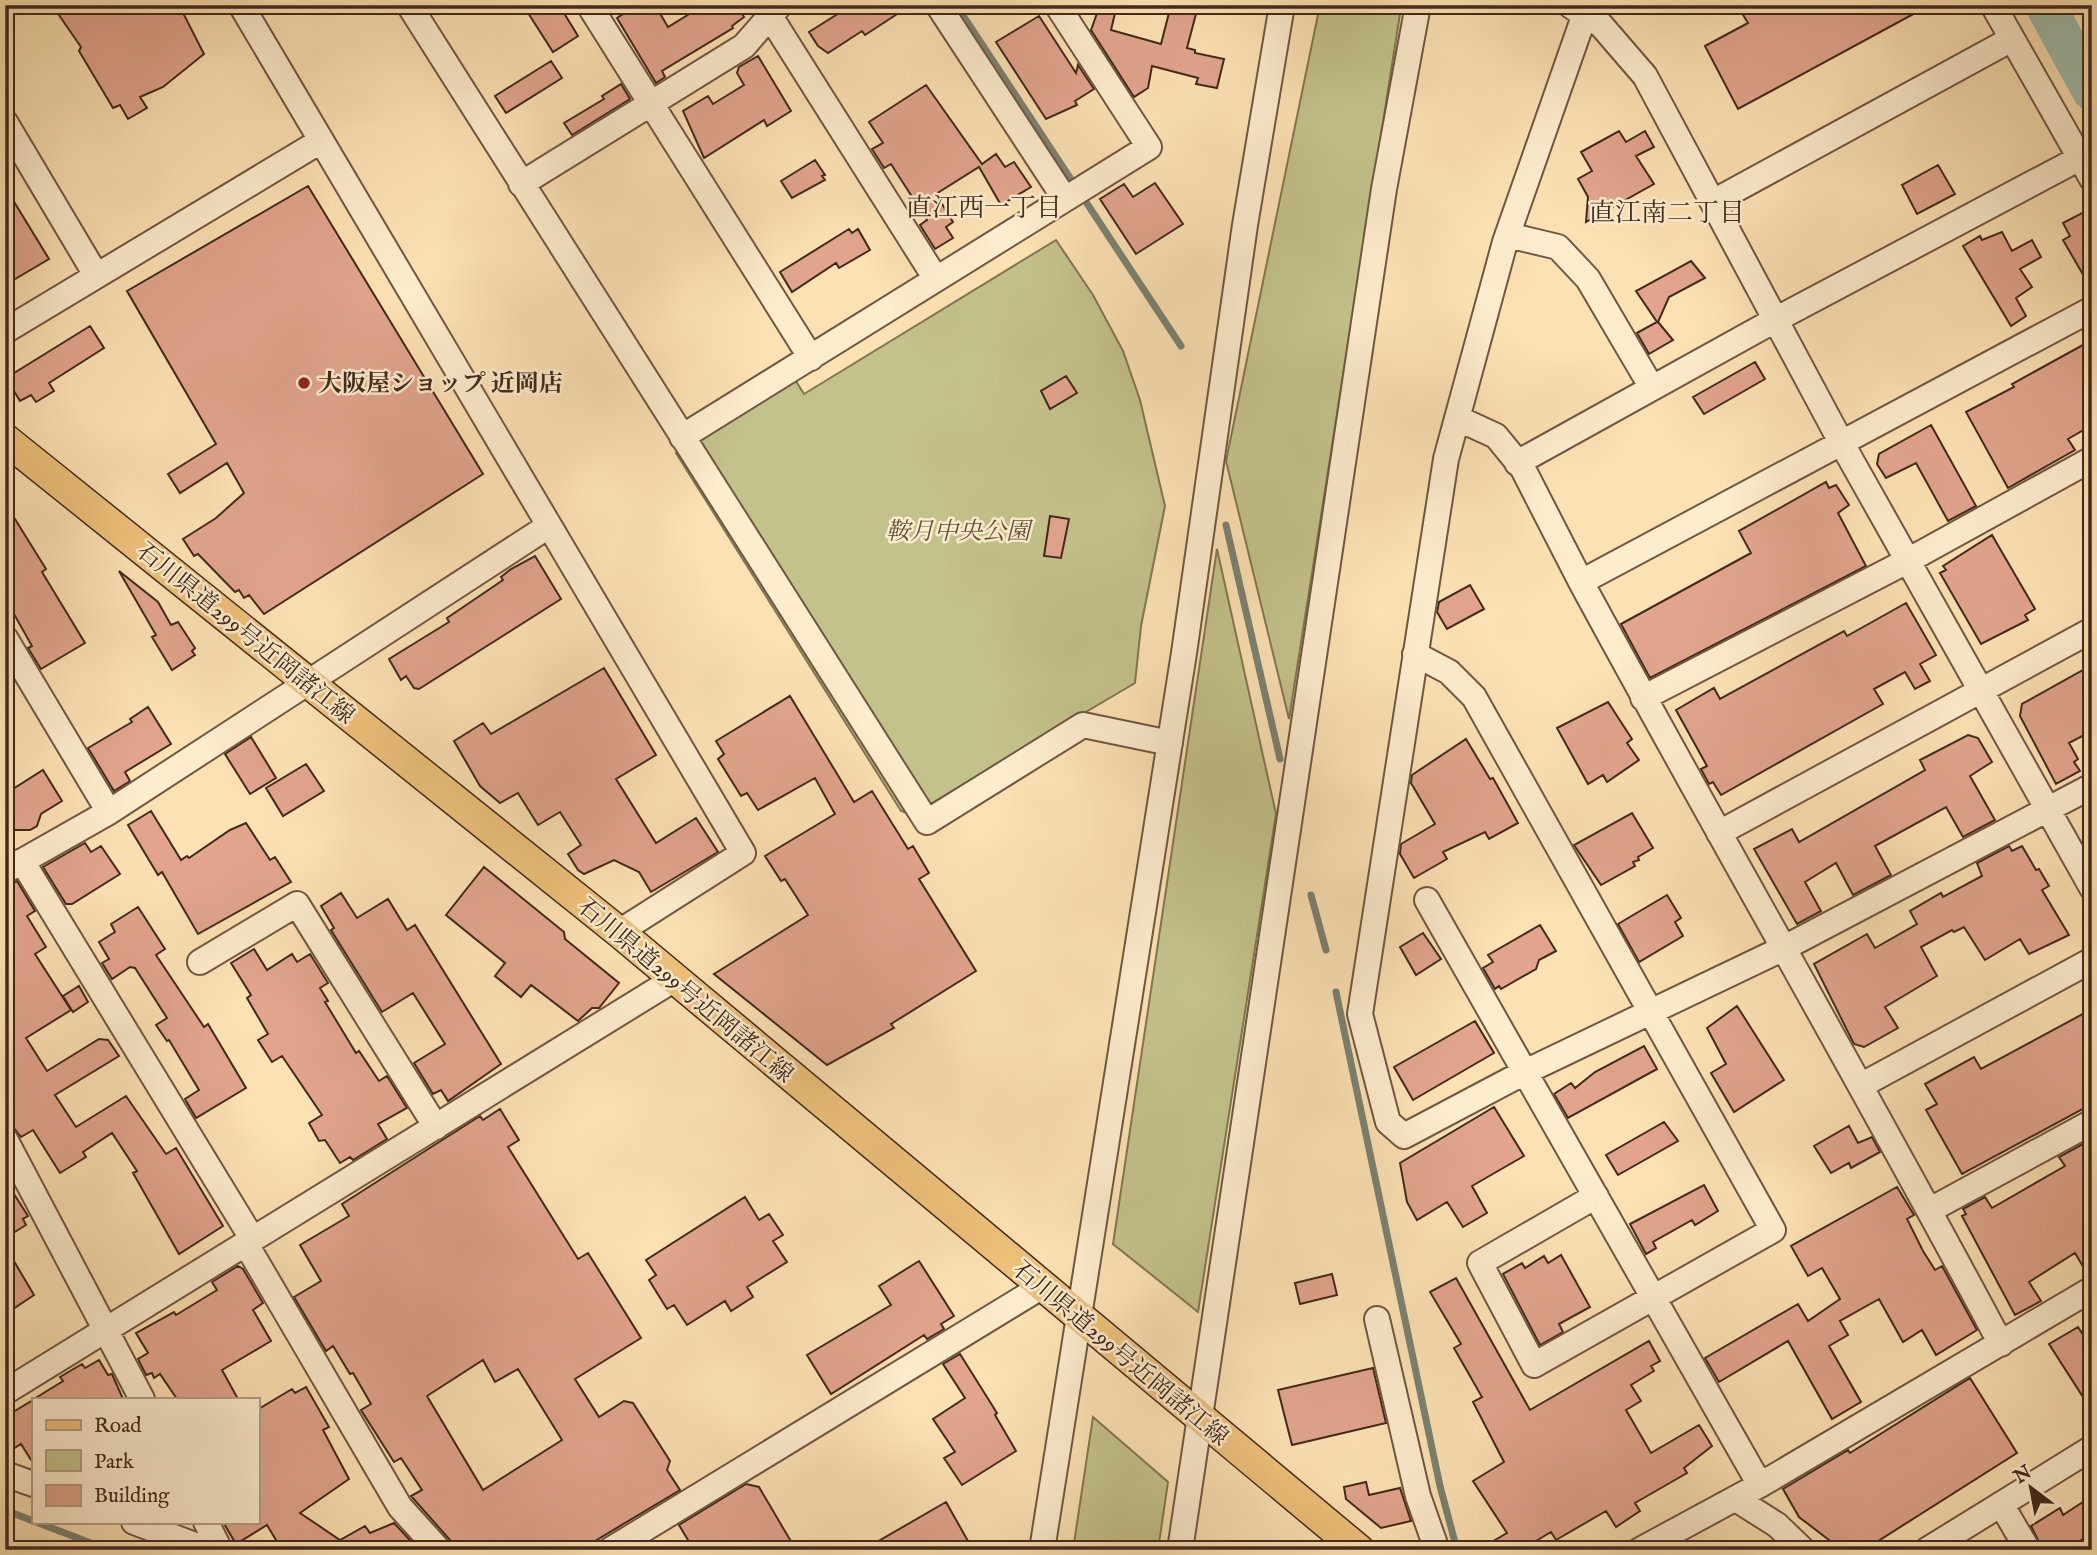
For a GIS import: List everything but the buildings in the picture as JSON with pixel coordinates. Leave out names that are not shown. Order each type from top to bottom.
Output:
[{"type":"main road","name":"石川県道299号近岡諸江線","points":[[5,439],[619,932],[1041,1287],[1147,1370],[1201,1419],[1359,1550]]},
{"type":"street","points":[[241,5],[319,142],[743,853],[619,932]]},
{"type":"street","points":[[409,5],[927,822],[1083,725],[1170,743]]},
{"type":"street","points":[[589,5],[811,358]]},
{"type":"street","points":[[938,5],[1065,199]]},
{"type":"street","points":[[682,437],[1149,147],[1057,5]]},
{"type":"street","points":[[1042,1550],[1170,743],[1245,225],[1282,5]]},
{"type":"street","points":[[1181,1550],[1384,189],[1418,5]]},
{"type":"street","points":[[1517,463],[1776,320],[2086,169],[2010,40],[1993,5]]},
{"type":"street","points":[[2092,786],[2049,810],[1784,948],[1525,1072],[1404,1136],[1388,1122],[1360,1014],[1446,458],[1508,235],[1581,8],[1601,25],[1645,76],[1841,442],[1983,691],[2049,810],[2092,888]]},
{"type":"street","points":[[521,184],[652,106],[744,46],[771,10],[936,279]]},
{"type":"street","points":[[1713,202],[2010,40]]},
{"type":"street","points":[[5,122],[96,275]]},
{"type":"street","points":[[5,331],[319,142]]},
{"type":"street","points":[[1508,235],[1558,247],[1588,279],[1652,388]]},
{"type":"street","points":[[1581,582],[2092,309]]},
{"type":"street","points":[[1457,418],[1496,436],[1517,463],[1643,698],[1862,1085],[2001,1344]]},
{"type":"street","points":[[1643,698],[1909,560],[2092,459]]},
{"type":"street","points":[[439,1550],[400,1507],[250,1242],[14,866],[108,812],[547,527]]},
{"type":"street","points":[[1719,832],[2092,630]]},
{"type":"street","points":[[5,638],[108,812]]},
{"type":"street","points":[[1415,654],[1450,672],[1474,697],[1773,1230],[1534,1365],[1480,1263],[1596,1196]]},
{"type":"street","points":[[1427,900],[1760,1485]]},
{"type":"street","points":[[200,962],[297,904],[436,1127]]},
{"type":"street","points":[[1862,1085],[2092,960]]},
{"type":"street","points":[[5,1392],[673,980]]},
{"type":"street","points":[[1930,1210],[2092,1122]]},
{"type":"street","points":[[5,1139],[141,1398]]},
{"type":"street","points":[[610,1550],[1041,1287]]},
{"type":"street","points":[[1640,1550],[1736,1499],[2092,1289]]},
{"type":"street","points":[[1377,1319],[1418,1496],[1437,1550]]},
{"type":"street","points":[[1927,1550],[2092,1448]]},
{"type":"street","points":[[5,1474],[32,1484]]},
{"type":"street","points":[[1736,1499],[1777,1525],[1803,1550]]},
{"type":"street","points":[[2001,1504],[2028,1550]]},
{"type":"street","points":[[139,1524],[208,1550]]},
{"type":"street","points":[[207,1524],[220,1550]]},
{"type":"green space","points":[[1320,5],[1359,5],[1400,14],[1289,719],[1226,461]]},
{"type":"green space","name":"鞍月中央公園","points":[[1056,240],[1093,295],[1123,351],[1140,400],[1165,506],[1141,626],[1135,683],[912,815],[901,811],[676,453],[794,378],[804,394]]},
{"type":"green space","points":[[1217,549],[1276,814],[1198,1312],[1113,1244]]},
{"type":"green space","points":[[1093,1417],[1168,1482],[1158,1550],[1073,1550]]},
{"type":"waterway","points":[[956,5],[1181,346]]},
{"type":"waterway","points":[[2045,5],[2092,91]]},
{"type":"waterway","points":[[1226,525],[1280,759]]},
{"type":"waterway","points":[[1311,895],[1326,950]]},
{"type":"waterway","points":[[1336,992],[1440,1486],[1457,1550]]},
{"type":"waterway","points":[[5,1510],[32,1521]]},
{"type":"waterway","points":[[41,1524],[109,1550]]},
{"type":"place","name":"大阪屋ショップ 近岡店","points":[[304,383]]},
{"type":"district","name":"直江西一丁目","points":[[984,207]]},
{"type":"district","name":"直江南二丁目","points":[[1667,212]]}]
